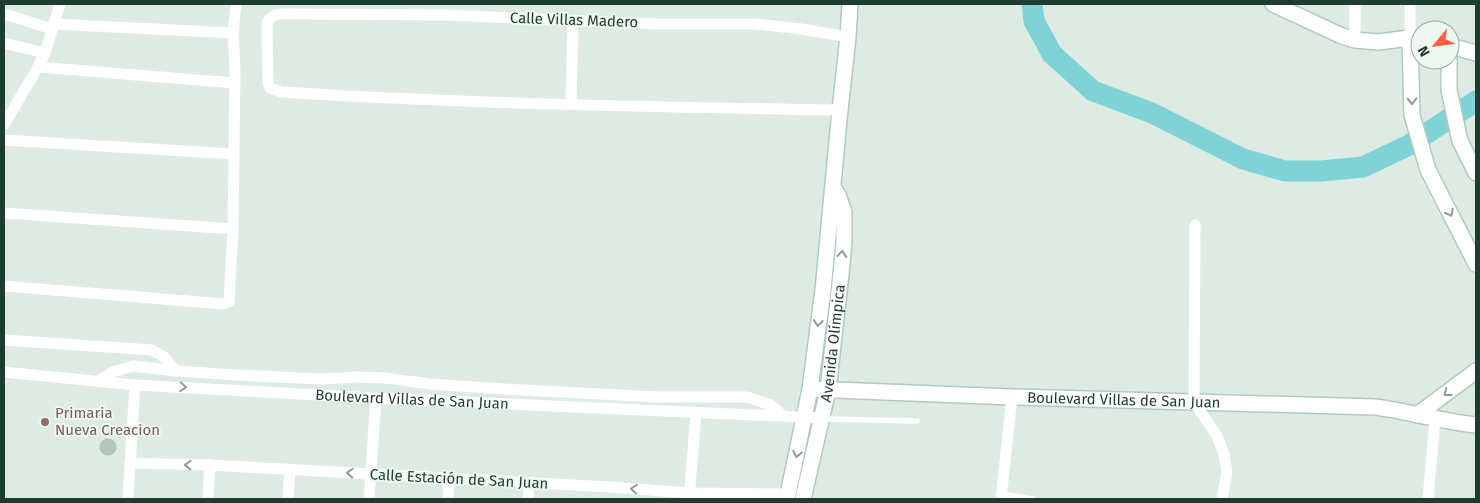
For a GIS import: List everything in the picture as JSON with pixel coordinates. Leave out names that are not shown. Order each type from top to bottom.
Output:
[{"type":"street","points":[[4,125],[45,53],[60,4]]},
{"type":"street","points":[[4,286],[224,304],[229,302],[233,229],[233,33],[236,4]]},
{"type":"street","name":"Avenida Olímpica","points":[[787,497],[810,389],[823,290],[850,4]]},
{"type":"street","points":[[1273,4],[1342,36],[1355,40],[1410,43]]},
{"type":"street","points":[[1355,4],[1355,40]]},
{"type":"street","points":[[1410,4],[1411,20]]},
{"type":"street","points":[[4,14],[53,26],[233,33]]},
{"type":"street","name":"Calle Villas Madero","points":[[571,104],[370,97],[275,90],[270,88],[268,83],[267,23],[270,17],[276,14],[428,15],[656,24],[755,24],[802,29],[848,37]]},
{"type":"street","points":[[573,20],[571,104],[840,110]]},
{"type":"street","points":[[4,42],[45,53]]},
{"type":"street","points":[[1460,49],[1476,53]]},
{"type":"street","points":[[38,67],[234,84]]},
{"type":"street","points":[[1413,70],[1412,115],[1428,170],[1476,264]]},
{"type":"street","points":[[1449,70],[1449,90],[1460,141],[1476,173]]},
{"type":"street","points":[[4,140],[233,154]]},
{"type":"street","name":"Avenida Olímpica","points":[[803,499],[828,390],[841,274],[844,212],[833,187]]},
{"type":"street","points":[[4,212],[233,229]]},
{"type":"street","points":[[1196,225],[1194,402],[1217,436],[1224,454],[1227,472],[1222,499]]},
{"type":"street","points":[[4,340],[152,350],[164,358],[176,371]]},
{"type":"street","points":[[99,381],[113,372],[133,366],[176,371],[322,379],[385,378],[430,384],[658,397],[747,397],[771,405],[783,416]]},
{"type":"street","points":[[1417,415],[1476,371]]},
{"type":"street","name":"Boulevard Villas de San Juan","points":[[4,372],[135,385],[696,414],[821,418]]},
{"type":"street","points":[[128,499],[135,385]]},
{"type":"street","name":"Boulevard Villas de San Juan","points":[[810,389],[1012,397],[1375,407],[1476,425]]},
{"type":"street","points":[[1001,497],[1012,397]]},
{"type":"street","points":[[369,499],[376,398]]},
{"type":"street","points":[[690,496],[696,414]]},
{"type":"street","points":[[1428,499],[1436,419]]},
{"type":"street","name":"Calle Estación de San Juan","points":[[130,463],[210,465],[610,487],[690,496],[787,497]]},
{"type":"street","points":[[208,499],[210,465]]},
{"type":"street","points":[[288,499],[290,470]]},
{"type":"street","points":[[448,479],[448,499]]},
{"type":"street","points":[[528,499],[529,483]]},
{"type":"street","points":[[609,499],[610,487]]},
{"type":"lane","points":[[821,418],[917,421]]},
{"type":"lane","points":[[1001,497],[1033,499]]},
{"type":"building","points":[[108,439],[114,441],[116,447],[114,453],[108,455],[102,453],[100,447],[102,441]]},
{"type":"waterway","points":[[1032,4],[1034,21],[1052,54],[1093,91],[1152,113],[1243,159],[1285,171],[1321,171],[1363,167],[1409,145],[1476,101]]},
{"type":"place","name":"Primaria Nueva Creacion","points":[[45,422]]}]
